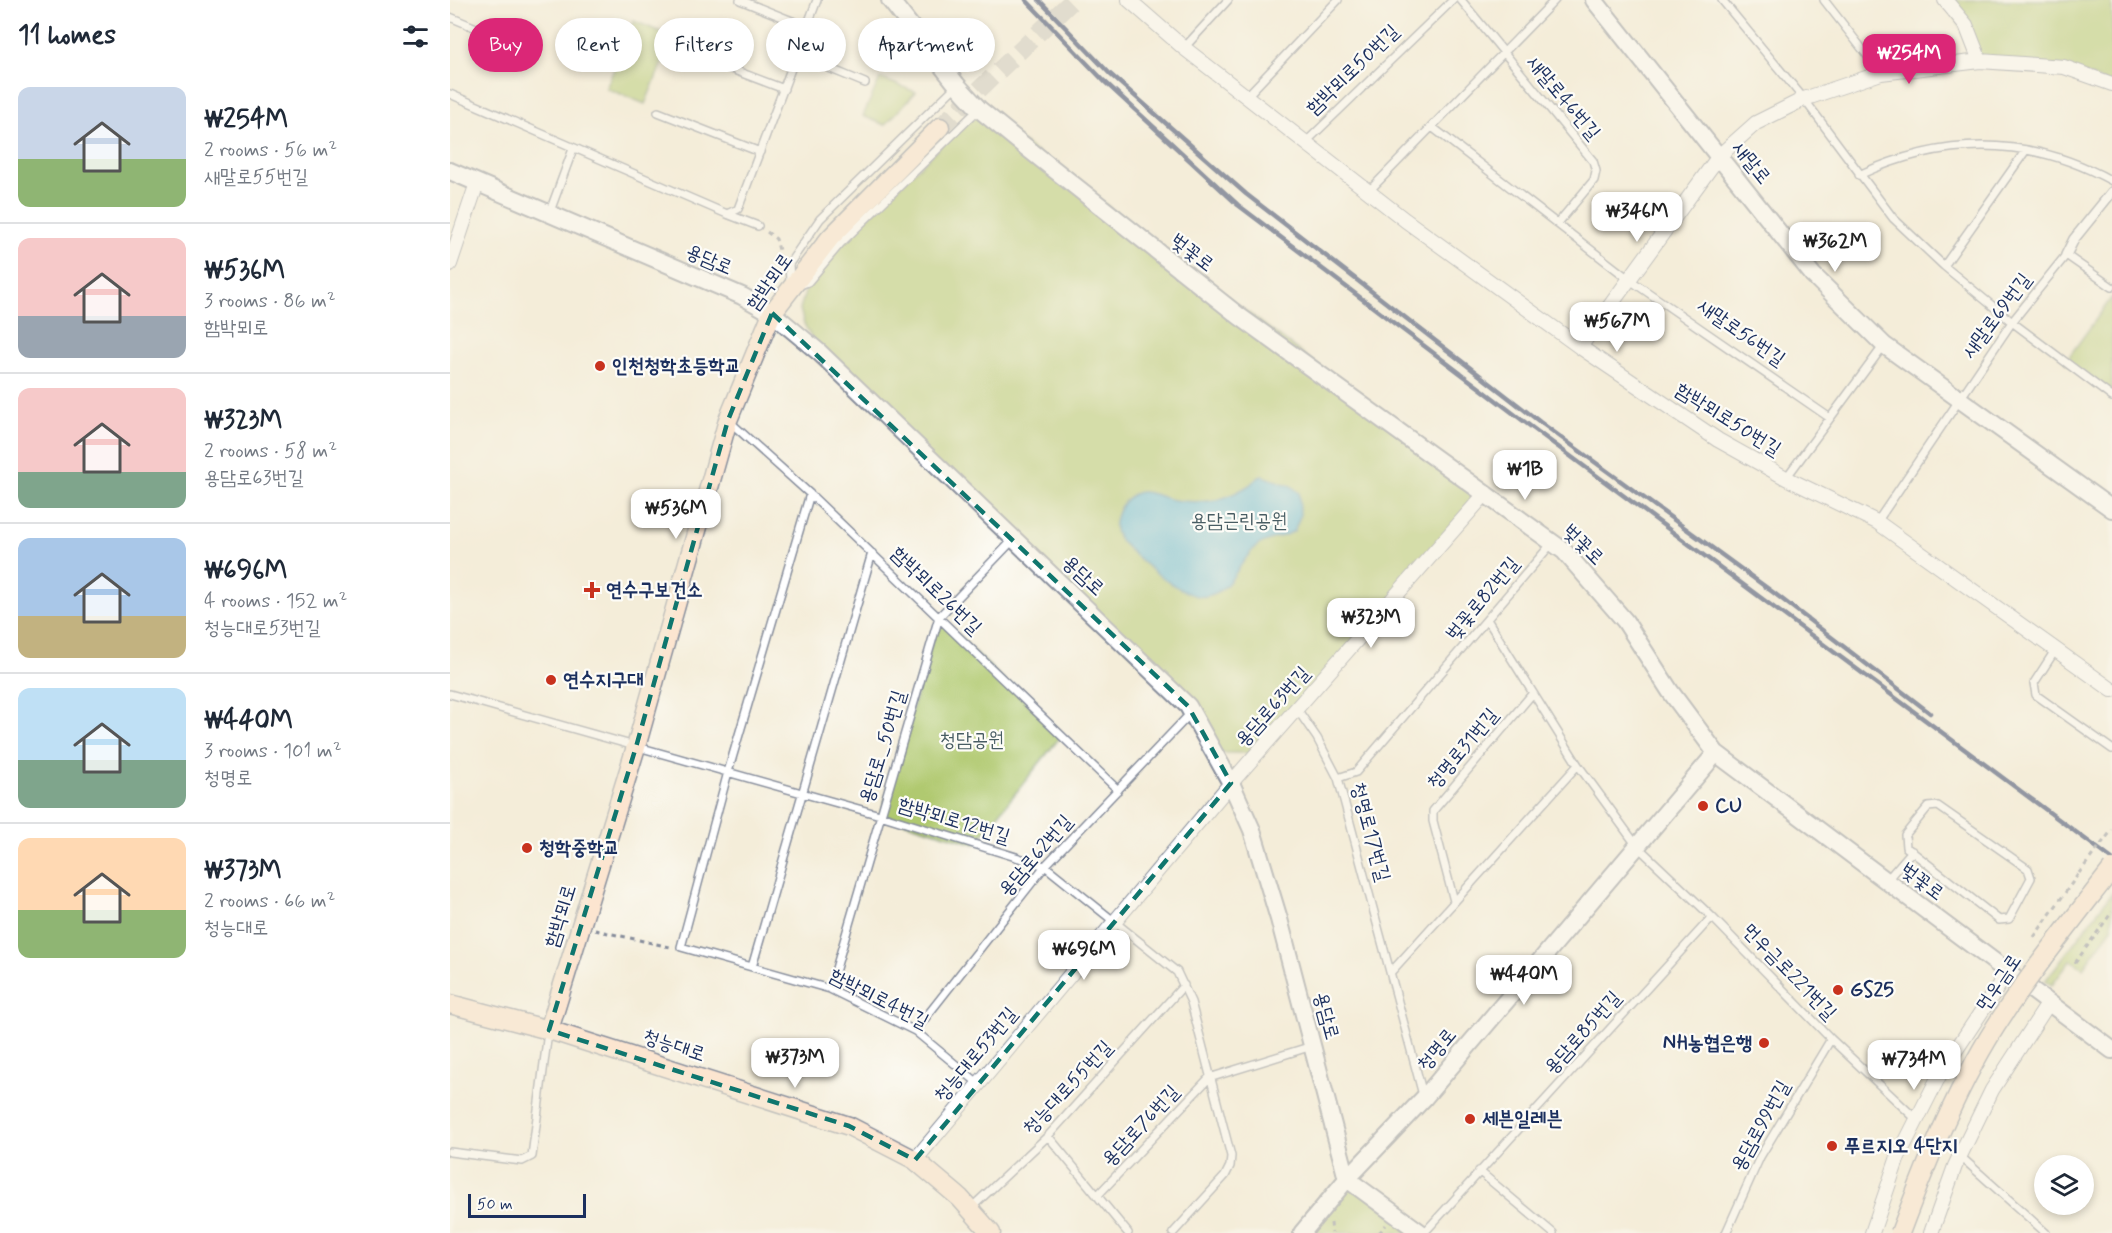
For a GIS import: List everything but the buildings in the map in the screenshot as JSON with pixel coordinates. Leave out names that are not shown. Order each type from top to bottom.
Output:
[{"type":"main road","name":"함박뫼로","points":[[549,1030],[636,747],[728,420],[772,313],[830,238],[940,127]]},
{"type":"main road","name":"먼우금로","points":[[1900,1233],[1922,1174],[1958,1098],[2002,1017],[2112,869]]},
{"type":"main road","name":"청능대로","points":[[450,1004],[549,1030],[849,1126],[915,1160],[970,1209],[991,1233]]},
{"type":"street","name":"벚꽃로","points":[[890,0],[957,85],[979,109],[1239,316],[1564,550],[1625,621],[1670,691],[1716,753],[2112,1050]]},
{"type":"street","name":"함박뫼로50번길","points":[[1129,0],[1184,48],[1369,191],[1580,347],[1718,440],[1786,478],[1877,522],[2112,690]]},
{"type":"street","name":"새말로","points":[[1594,0],[1813,275],[1884,345],[2112,509]]},
{"type":"street","points":[[1945,0],[1966,25],[1980,61]]},
{"type":"street","points":[[1580,347],[1719,156],[1756,123],[1804,99],[1881,73],[1980,61],[2064,67],[2112,84]]},
{"type":"street","name":"용담로","points":[[450,171],[742,296],[772,313],[820,353],[1013,540],[1128,646],[1192,712],[1231,783],[1252,830],[1279,919],[1347,1179]]},
{"type":"street","points":[[450,264],[477,183]]},
{"type":"street","name":"새말로69번길","points":[[2066,255],[2074,239],[2112,192]]},
{"type":"street","name":"용담로63번길","points":[[1231,783],[1486,493]]},
{"type":"street","name":"청명로","points":[[1302,1233],[1347,1179],[1424,1098],[1716,753]]},
{"type":"street","name":"청능대로53번길","points":[[915,1160],[1231,783]]},
{"type":"street","name":"먼우금로","points":[[1872,1233],[1898,1157],[1940,1074],[2007,973]]},
{"type":"street","points":[[1931,1233],[1960,1156],[1992,1090],[2048,1004]]},
{"type":"street","points":[[1347,1179],[1423,1233]]},
{"type":"lane","points":[[740,0],[785,18]]},
{"type":"lane","points":[[810,18],[817,0]]},
{"type":"lane","points":[[1184,48],[1228,0]]},
{"type":"lane","points":[[1247,96],[1338,0]]},
{"type":"lane","name":"함박뫼로50번길","points":[[1306,142],[1453,0]]},
{"type":"lane","name":"새말로46번길","points":[[1461,0],[1593,161],[1596,171],[1594,180],[1558,224]]},
{"type":"lane","name":"새말로46번길","points":[[1369,191],[1555,0]]},
{"type":"lane","points":[[1722,0],[1804,99],[1893,218],[1944,266],[2012,322],[2112,397]]},
{"type":"lane","points":[[1824,0],[1881,73]]},
{"type":"lane","points":[[450,17],[468,25]]},
{"type":"lane","points":[[739,72],[784,89]]},
{"type":"lane","points":[[727,214],[738,210],[790,72]]},
{"type":"lane","points":[[838,72],[864,83]]},
{"type":"lane","points":[[957,85],[820,219],[789,264],[790,289],[808,282],[840,244],[979,109]]},
{"type":"lane","points":[[450,94],[573,149],[758,226]]},
{"type":"lane","points":[[658,112],[760,152]]},
{"type":"lane","points":[[1432,127],[1630,280]]},
{"type":"lane","points":[[1859,175],[1906,155],[1966,146],[2026,150],[2086,166],[2112,181]]},
{"type":"lane","points":[[549,214],[573,149]]},
{"type":"lane","points":[[1944,266],[2026,150]]},
{"type":"lane","points":[[2066,255],[2112,287]]},
{"type":"lane","name":"새말로69번길","points":[[1958,399],[2012,322],[2066,255]]},
{"type":"lane","name":"새말로56번길","points":[[1630,280],[1830,418]]},
{"type":"lane","points":[[1786,478],[1884,345]]},
{"type":"lane","points":[[1877,522],[1958,399]]},
{"type":"lane","name":"함박뫼로26번길","points":[[728,420],[810,494],[1118,790]]},
{"type":"lane","points":[[681,947],[728,772],[810,494]]},
{"type":"lane","name":"용담로_50번길","points":[[830,989],[939,617],[1013,540]]},
{"type":"lane","name":"벚꽃로82번길","points":[[1338,778],[1356,772],[1488,621],[1553,542]]},
{"type":"lane","points":[[753,968],[872,553]]},
{"type":"lane","points":[[1488,621],[1578,765],[1637,846]]},
{"type":"lane","points":[[2056,649],[2034,683],[2036,695],[2112,749]]},
{"type":"lane","name":"청명로31번길","points":[[1454,900],[1433,821],[1433,811],[1533,693]]},
{"type":"lane","points":[[450,694],[636,747]]},
{"type":"lane","name":"청명로17번길","points":[[1297,709],[1317,738],[1338,778],[1424,1098]]},
{"type":"lane","name":"용담로62번길","points":[[915,1031],[1045,866],[1192,712]]},
{"type":"lane","name":"함박뫼로12번길","points":[[636,747],[880,815],[1045,866],[1114,921]]},
{"type":"lane","points":[[1391,972],[1578,765]]},
{"type":"lane","points":[[1938,806],[2028,869],[2031,878],[2009,919],[1999,920],[1912,852],[1906,847],[1905,835],[1928,807],[1938,806]]},
{"type":"lane","name":"먼우금로221번길","points":[[1637,846],[1712,917],[1831,1039],[1917,1120]]},
{"type":"lane","points":[[1886,881],[1912,852]]},
{"type":"lane","name":"용담로85번길","points":[[1423,1233],[1712,917]]},
{"type":"lane","points":[[1114,921],[1177,972],[1184,985],[1231,1156],[1230,1166],[1225,1176],[1173,1233]]},
{"type":"lane","name":"함박뫼로4번길","points":[[681,947],[830,989],[915,1031],[978,1083]]},
{"type":"lane","name":"청능대로55번길","points":[[970,1209],[1048,1136],[1184,985]]},
{"type":"lane","points":[[450,1152],[522,1161],[532,1156],[549,1030]]},
{"type":"lane","name":"용담로99번길","points":[[1726,1233],[1760,1157],[1831,1039]]},
{"type":"lane","name":"용담로76번길","points":[[1097,1196],[1209,1078],[1312,1046]]},
{"type":"lane","points":[[1048,1136],[1128,1233]]},
{"type":"lane","points":[[1960,1156],[2046,1233]]},
{"type":"lane","points":[[1479,1171],[1553,1233]]},
{"type":"path","points":[[758,226],[776,239],[780,254]]},
{"type":"path","points":[[2034,937],[2112,830]]},
{"type":"path","points":[[2075,963],[2112,912]]},
{"type":"path","points":[[581,927],[664,947],[681,947]]},
{"type":"highlighted area","points":[[772,313],[1188,706],[1231,783],[915,1160],[849,1126],[549,1030],[636,747],[728,420]]},
{"type":"green space","points":[[1945,0],[2112,0],[2112,84],[2063,67],[1980,61]]},
{"type":"green space","points":[[642,24],[654,29],[654,72],[658,72],[645,104],[606,88],[613,72],[642,72]]},
{"type":"green space","points":[[880,78],[916,92],[885,125],[863,116]]},
{"type":"green space","name":"용담근린공원","points":[[979,109],[1486,493],[1258,753],[1215,753],[1192,712],[820,353],[804,324],[800,309],[808,282],[840,244]]},
{"type":"green space","points":[[2112,297],[2112,397],[2065,362]]},
{"type":"green space","name":"청담공원","points":[[939,617],[1061,736],[975,844],[881,815]]},
{"type":"green space","points":[[2112,893],[2112,928],[2083,968],[2071,960],[2052,985],[2045,981]]},
{"type":"green space","points":[[1347,1179],[1413,1233],[1302,1233]]},
{"type":"water","points":[[1262,476],[1291,486],[1299,493],[1300,516],[1294,531],[1257,546],[1250,552],[1229,582],[1215,593],[1197,596],[1172,584],[1134,554],[1118,537],[1115,525],[1118,512],[1125,501],[1134,494],[1144,492],[1178,501],[1210,501],[1235,493]]},
{"type":"tunnel","points":[[940,127],[1073,0]]},
{"type":"railway","points":[[1026,0],[1104,81],[1238,205],[1534,429],[2112,859]]},
{"type":"railway","points":[[1039,0],[1110,74],[1246,194],[1540,422],[1774,593],[1930,713]]},
{"type":"place","name":"인천청학초등학교","points":[[600,366]]},
{"type":"place","name":"연수구보건소","points":[[592,590]]},
{"type":"place","name":"연수지구대","points":[[551,680]]},
{"type":"place","name":"CU","points":[[1703,806]]},
{"type":"place","name":"청학중학교","points":[[527,848]]},
{"type":"place","name":"GS25","points":[[1838,990]]},
{"type":"place","name":"NH농협은행","points":[[1764,1043]]},
{"type":"place","name":"세븐일레븐","points":[[1470,1119]]},
{"type":"place","name":"푸르지오 4단지","points":[[1832,1146]]}]
